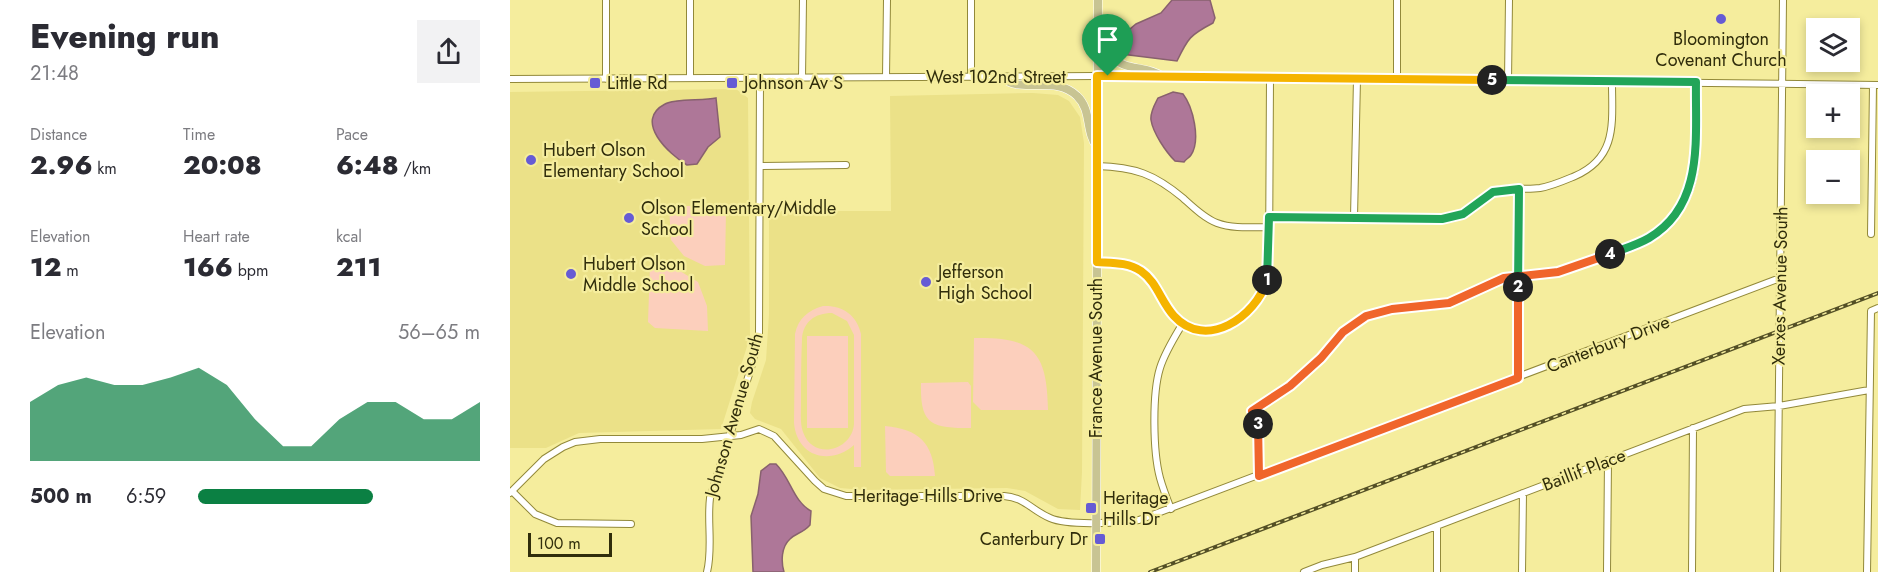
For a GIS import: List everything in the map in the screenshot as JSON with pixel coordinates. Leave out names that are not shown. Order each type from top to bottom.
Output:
[{"type":"main road","name":"France Avenue South","points":[[1096,572],[1098,0]]},
{"type":"main road","points":[[1097,18],[1103,28],[1105,45],[1113,59],[1122,65],[1149,69],[1164,77]]},
{"type":"main road","points":[[1002,77],[1010,83],[1050,84],[1067,88],[1074,93],[1088,113],[1091,134],[1097,147]]},
{"type":"street","points":[[606,0],[606,79]]},
{"type":"street","points":[[690,0],[690,78]]},
{"type":"street","points":[[802,78],[803,0]]},
{"type":"street","points":[[886,77],[887,0]]},
{"type":"street","points":[[971,0],[971,77]]},
{"type":"street","points":[[1397,0],[1397,79]]},
{"type":"street","points":[[1508,81],[1509,0]]},
{"type":"street","name":"Xerxes Avenue South","points":[[1777,572],[1783,0]]},
{"type":"street","name":"West 102nd Street","points":[[510,79],[1097,76],[1876,85]]},
{"type":"street","name":"Johnson Avenue South","points":[[707,572],[710,498],[751,368],[759,334],[760,78]]},
{"type":"street","points":[[1097,262],[1124,264],[1142,272],[1150,279],[1175,317],[1183,323],[1203,330],[1218,329],[1229,325],[1249,311],[1262,293],[1269,267],[1270,78]]},
{"type":"street","points":[[1354,218],[1357,79]]},
{"type":"street","points":[[1269,217],[1453,217],[1472,209],[1493,192],[1557,184],[1585,171],[1602,156],[1610,136],[1612,82]]},
{"type":"street","points":[[1259,476],[1259,434],[1252,411],[1290,386],[1354,323],[1379,311],[1449,303],[1504,278],[1542,275],[1573,268],[1648,238],[1670,221],[1686,198],[1694,171],[1696,82]]},
{"type":"street","points":[[1870,234],[1876,85]]},
{"type":"street","points":[[760,166],[846,165]]},
{"type":"street","points":[[1097,166],[1127,168],[1151,175],[1217,223],[1229,226],[1269,227]]},
{"type":"street","points":[[1518,378],[1519,189]]},
{"type":"street","name":"Canterbury Drive","points":[[1096,522],[1139,520],[1170,509],[1780,278]]},
{"type":"street","points":[[1867,572],[1871,311],[1878,308]]},
{"type":"street","points":[[1170,509],[1157,459],[1156,394],[1163,358],[1183,323]]},
{"type":"street","name":"Baillif Place","points":[[1304,572],[1355,557],[1744,409],[1779,406],[1869,390]]},
{"type":"street","points":[[1692,572],[1693,428]]},
{"type":"street","name":"Heritage Hills Drive","points":[[511,492],[544,459],[575,442],[702,439],[759,429],[780,441],[824,489],[846,496],[1012,496],[1028,503],[1042,514],[1059,521],[1096,522]]},
{"type":"street","points":[[1607,572],[1608,460]]},
{"type":"street","points":[[511,492],[535,514],[557,523],[631,524]]},
{"type":"street","points":[[1522,572],[1523,493]]},
{"type":"street","points":[[1437,526],[1437,572]]},
{"type":"street","points":[[1355,557],[1355,572]]},
{"type":"shaded area","points":[[1172,0],[1210,0],[1215,18],[1213,23],[1190,38],[1177,61],[1121,54],[1116,47],[1117,40],[1136,24],[1161,13]]},
{"type":"shaded area","name":"Olson Elementary/Middle School","points":[[736,89],[748,98],[750,337],[721,429],[579,433],[546,448],[510,448],[510,92]]},
{"type":"shaded area","points":[[1173,92],[1183,94],[1187,100],[1196,133],[1194,149],[1184,162],[1175,161],[1168,153],[1157,136],[1151,120],[1158,98]]},
{"type":"shaded area","name":"Jefferson High School","points":[[1033,93],[1058,95],[1069,101],[1080,117],[1084,143],[1080,510],[1058,509],[1025,491],[1007,488],[863,490],[840,488],[820,478],[781,429],[755,419],[750,413],[766,360],[769,315],[769,211],[891,211],[890,96]]},
{"type":"shaded area","points":[[716,98],[720,137],[708,147],[697,164],[687,165],[671,153],[657,137],[652,119],[656,111],[670,102]]},
{"type":"shaded area","points":[[669,206],[720,206],[726,212],[725,265],[705,266],[684,256],[671,240]]},
{"type":"shaded area","points":[[650,265],[675,268],[698,282],[707,306],[708,331],[655,328],[648,322]]},
{"type":"shaded area","points":[[830,306],[848,312],[856,321],[861,334],[861,467],[854,467],[854,445],[835,455],[816,455],[801,444],[796,435],[794,423],[795,334],[801,320],[818,308]],"holes":[[[832,313],[847,321],[854,335],[854,424],[847,441],[832,449],[823,449],[815,447],[808,441],[801,426],[803,333],[807,323],[820,315]]]},
{"type":"shaded area","points":[[807,336],[848,336],[848,428],[807,428]]},
{"type":"shaded area","points":[[974,338],[1010,341],[1023,345],[1033,352],[1040,361],[1044,374],[1048,410],[981,410],[973,402]]},
{"type":"shaded area","points":[[968,382],[971,386],[971,428],[937,425],[926,416],[921,397],[921,383]]},
{"type":"shaded area","points":[[885,426],[907,430],[922,440],[931,455],[935,476],[890,476],[886,472]]},
{"type":"shaded area","points":[[770,464],[776,464],[800,502],[811,511],[810,525],[787,542],[782,559],[784,572],[753,572],[751,516],[758,494],[761,471]]},
{"type":"railway","points":[[1150,572],[1878,293]]},
{"type":"place","name":"Bloomington Covenant Church","points":[[1721,19]]},
{"type":"place","name":"Little Rd","points":[[595,83]]},
{"type":"place","name":"Johnson Av S","points":[[732,83]]},
{"type":"place","name":"Hubert Olson Elementary School","points":[[531,160]]},
{"type":"place","name":"Olson Elementary/Middle School","points":[[629,218]]},
{"type":"place","name":"Hubert Olson Middle School","points":[[571,274]]},
{"type":"place","name":"Jefferson High School","points":[[926,282]]},
{"type":"place","name":"Heritage Hills Dr","points":[[1091,508]]},
{"type":"place","name":"Canterbury Dr","points":[[1100,539]]},
{"type":"route","points":[[1108,76],[1097,76],[1097,262],[1124,264],[1142,272],[1156,287],[1175,317],[1193,328],[1218,329],[1229,325],[1240,319],[1257,302],[1264,291],[1269,267],[1269,217],[1442,219],[1463,214],[1493,192],[1519,189],[1518,276],[1518,378],[1259,476],[1259,434],[1252,411],[1290,386],[1354,323],[1379,311],[1449,303],[1504,278],[1518,276],[1542,275],[1558,272],[1635,244],[1660,231],[1679,210],[1686,198],[1694,171],[1696,82],[1108,76]]}]
